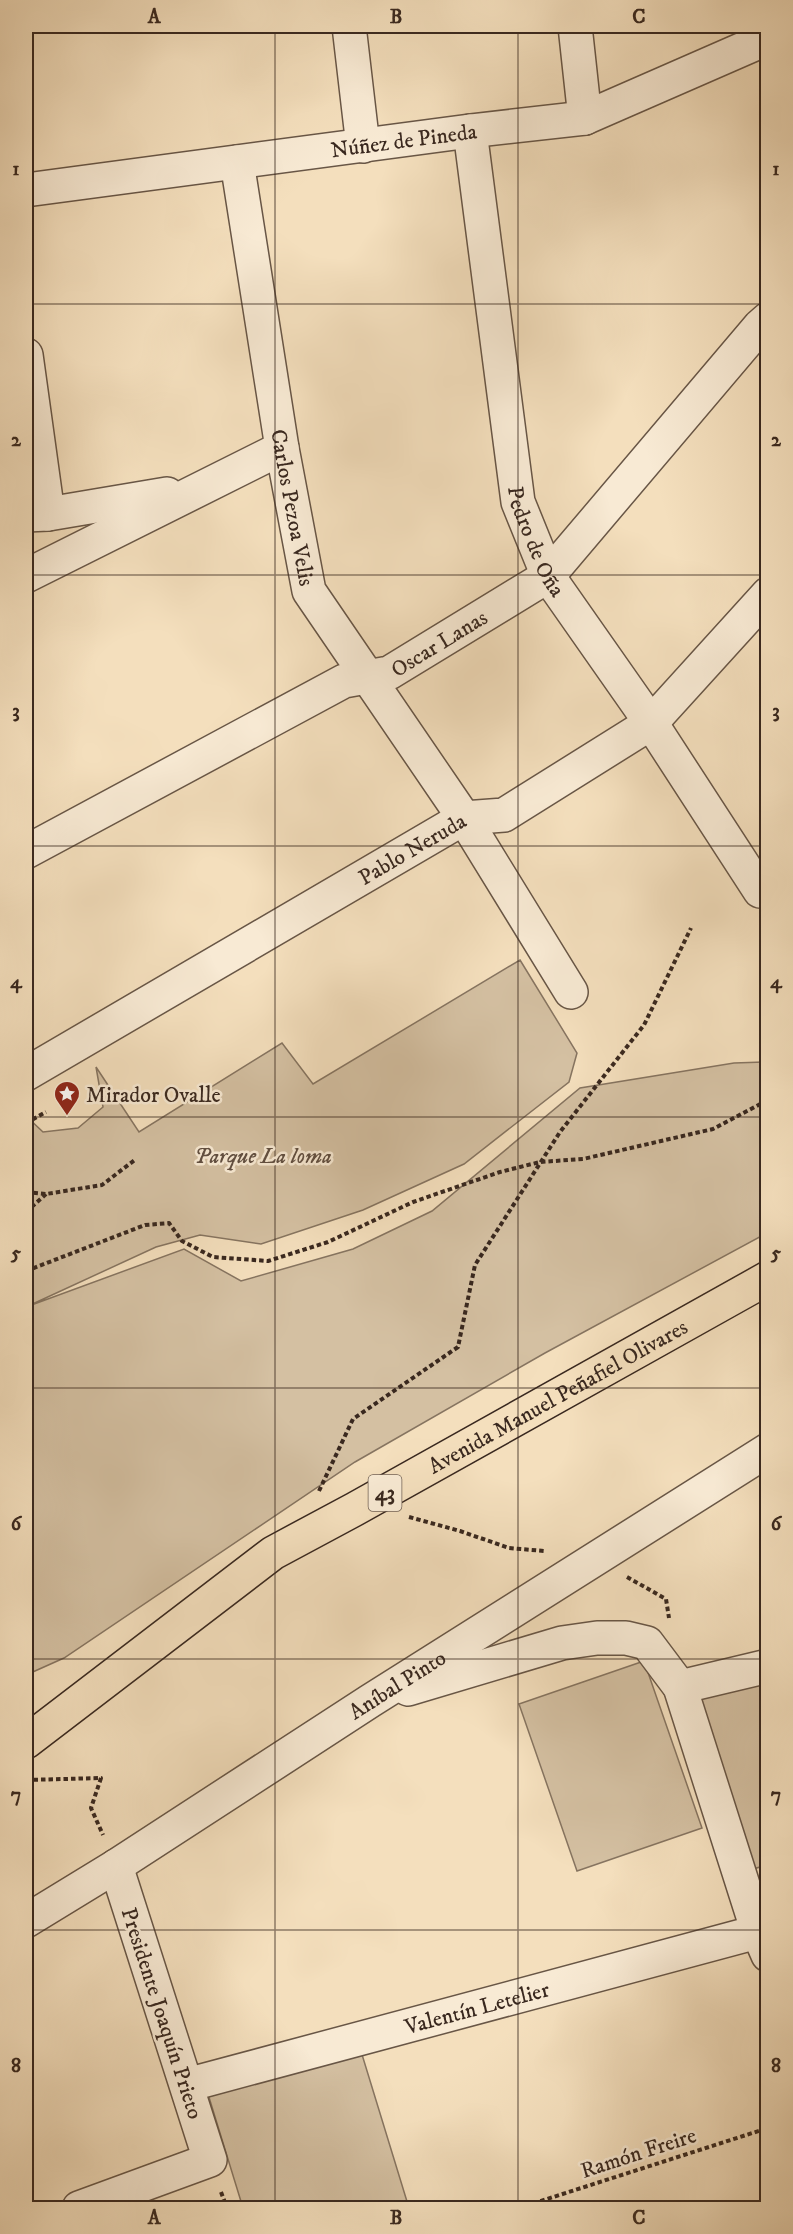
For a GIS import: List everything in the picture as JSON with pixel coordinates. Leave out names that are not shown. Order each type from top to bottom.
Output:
[{"type":"main road","name":"Avenida Manuel Peñafiel Olivares","points":[[26,1742],[273,1553],[768,1278]]},
{"type":"street","points":[[349,26],[363,146]]},
{"type":"street","points":[[575,26],[585,118]]},
{"type":"street","name":"Núñez de Pineda","points":[[26,190],[585,118],[768,38]]},
{"type":"street","name":"Pedro de Oña","points":[[470,131],[518,502],[548,576],[651,723],[760,891]]},
{"type":"street","name":"Carlos Pezoa Velis","points":[[237,162],[282,448],[309,591],[464,818],[571,992]]},
{"type":"street","name":"Oscar Lanas","points":[[26,852],[344,681],[389,673],[548,576],[760,326],[768,320]]},
{"type":"street","points":[[26,355],[37,515],[201,488]]},
{"type":"street","points":[[26,576],[282,448]]},
{"type":"street","name":"Pablo Neruda","points":[[26,1074],[464,818],[504,815],[651,723],[768,594]]},
{"type":"street","name":"Aníbal Pinto","points":[[26,1921],[768,1450]]},
{"type":"street","points":[[370,1701],[562,1643],[597,1638],[626,1638],[647,1643],[680,1687],[764,1939]]},
{"type":"street","points":[[680,1687],[768,1666]]},
{"type":"street","name":"Presidente Joaquín Prieto","points":[[79,2208],[210,2160],[116,1866]]},
{"type":"street","name":"Valentín Letelier","points":[[187,2085],[764,1939]]},
{"type":"path","points":[[305,1535],[322,1485],[353,1419],[458,1347],[475,1265],[560,1132],[644,1025],[691,928]]},
{"type":"path","points":[[26,1271],[103,1239],[145,1225],[169,1223],[182,1241],[213,1257],[268,1261],[328,1242],[413,1202],[500,1172],[540,1162],[583,1159],[713,1129],[768,1100]]},
{"type":"path","points":[[26,1123],[46,1112]]},
{"type":"path","points":[[26,1192],[46,1194],[102,1185],[135,1160]]},
{"type":"path","points":[[26,1212],[46,1194]]},
{"type":"path","points":[[26,1780],[101,1778],[92,1808],[116,1866]]},
{"type":"path","name":"Ramón Freire","points":[[519,2208],[768,2127]]},
{"type":"green space","name":"Parque La loma","points":[[520,960],[577,1053],[569,1082],[464,1164],[363,1210],[261,1244],[200,1235],[156,1247],[26,1307],[26,1116],[43,1132],[78,1128],[103,1107],[96,1067],[139,1132],[282,1043],[313,1084]]},
{"type":"green space","points":[[767,1062],[767,1233],[545,1353],[355,1462],[64,1658],[26,1675],[26,1307],[184,1249],[241,1281],[353,1249],[432,1211],[580,1088],[734,1063]]},
{"type":"green space","points":[[767,1657],[767,1865],[739,1873],[683,1681]]},
{"type":"green space","points":[[644,1661],[702,1828],[577,1871],[519,1704]]},
{"type":"green space","points":[[360,2048],[409,2208],[243,2208],[208,2094]]},
{"type":"place","name":"Mirador Ovalle","points":[[67,1117]]}]
